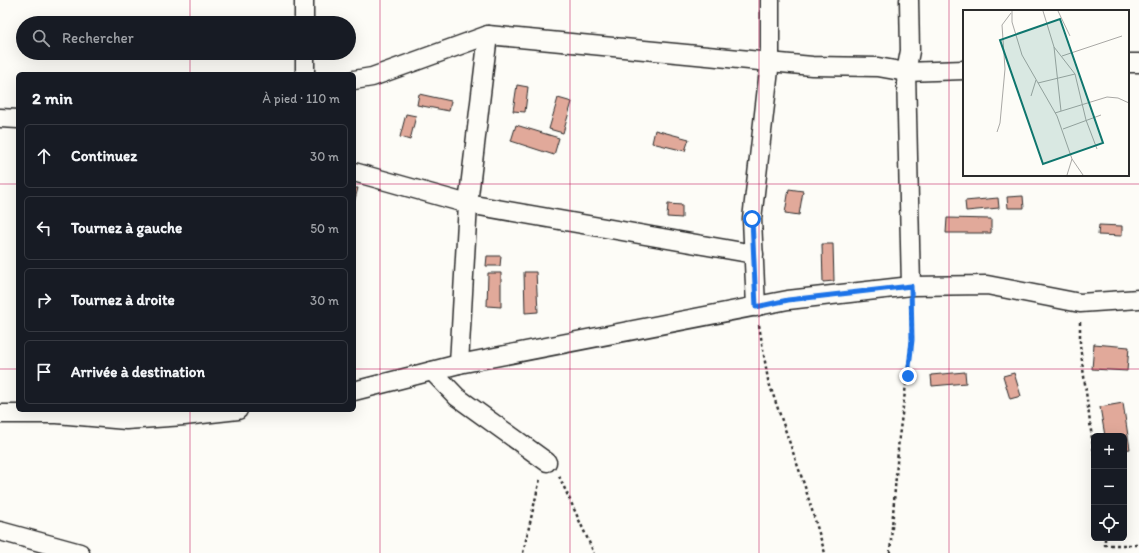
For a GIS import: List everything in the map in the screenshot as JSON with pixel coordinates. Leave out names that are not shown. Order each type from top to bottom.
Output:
[{"type":"street","points":[[304,0],[304,16]]},
{"type":"street","points":[[756,307],[752,219],[770,61],[770,0]]},
{"type":"street","points":[[908,0],[910,51],[906,72],[911,286]]},
{"type":"street","points":[[459,364],[468,204],[488,35]]},
{"type":"street","points":[[356,80],[372,78],[488,35],[812,66],[878,67],[906,72],[963,70]]},
{"type":"street","points":[[305,60],[305,72]]},
{"type":"street","points":[[0,118],[16,119]]},
{"type":"street","points":[[356,173],[468,204],[754,254]]},
{"type":"street","points":[[356,390],[459,364],[788,300],[911,286],[988,285],[1080,303],[1139,299]]},
{"type":"street","points":[[432,371],[457,397],[547,462]]},
{"type":"street","points":[[0,414],[57,414],[126,420],[216,412]]},
{"type":"street","points":[[0,532],[80,553]]},
{"type":"path","points":[[890,553],[899,437],[912,340],[911,286]]},
{"type":"path","points":[[1080,303],[1080,346],[1091,433]]},
{"type":"path","points":[[756,307],[768,380],[805,487],[825,553]]},
{"type":"path","points":[[524,553],[543,467],[547,462],[553,463],[594,553]]},
{"type":"path","points":[[1105,541],[1106,545],[1139,546]]},
{"type":"building","points":[[517,85],[528,87],[525,112],[513,111]]},
{"type":"building","points":[[419,94],[451,101],[449,111],[417,105]]},
{"type":"building","points":[[558,98],[572,102],[563,133],[549,129]]},
{"type":"building","points":[[406,114],[416,116],[410,140],[400,137]]},
{"type":"building","points":[[516,125],[559,138],[554,155],[511,141]]},
{"type":"building","points":[[655,130],[689,139],[685,151],[652,143]]},
{"type":"building","points":[[789,189],[803,191],[799,215],[785,213]]},
{"type":"building","points":[[1023,196],[1024,208],[1008,208],[1007,197]]},
{"type":"building","points":[[998,198],[999,208],[966,211],[965,201]]},
{"type":"building","points":[[668,204],[682,205],[682,218],[667,217]]},
{"type":"building","points":[[947,218],[991,219],[991,233],[946,233]]},
{"type":"building","points":[[1099,225],[1122,226],[1122,236],[1098,235]]},
{"type":"building","points":[[822,244],[833,244],[834,281],[823,282]]},
{"type":"building","points":[[487,256],[501,256],[500,266],[486,266]]},
{"type":"building","points":[[524,272],[536,272],[538,312],[525,313]]},
{"type":"building","points":[[488,273],[501,273],[501,307],[487,306]]},
{"type":"building","points":[[1094,344],[1129,347],[1127,371],[1092,369]]},
{"type":"building","points":[[965,372],[966,383],[932,386],[931,375]]},
{"type":"building","points":[[1014,373],[1021,396],[1010,399],[1003,376]]},
{"type":"building","points":[[1123,403],[1130,449],[1127,450],[1127,433],[1104,433],[1100,407]]},
{"type":"route","points":[[752,219],[756,307],[788,300],[911,286],[912,340],[908,376]]}]
